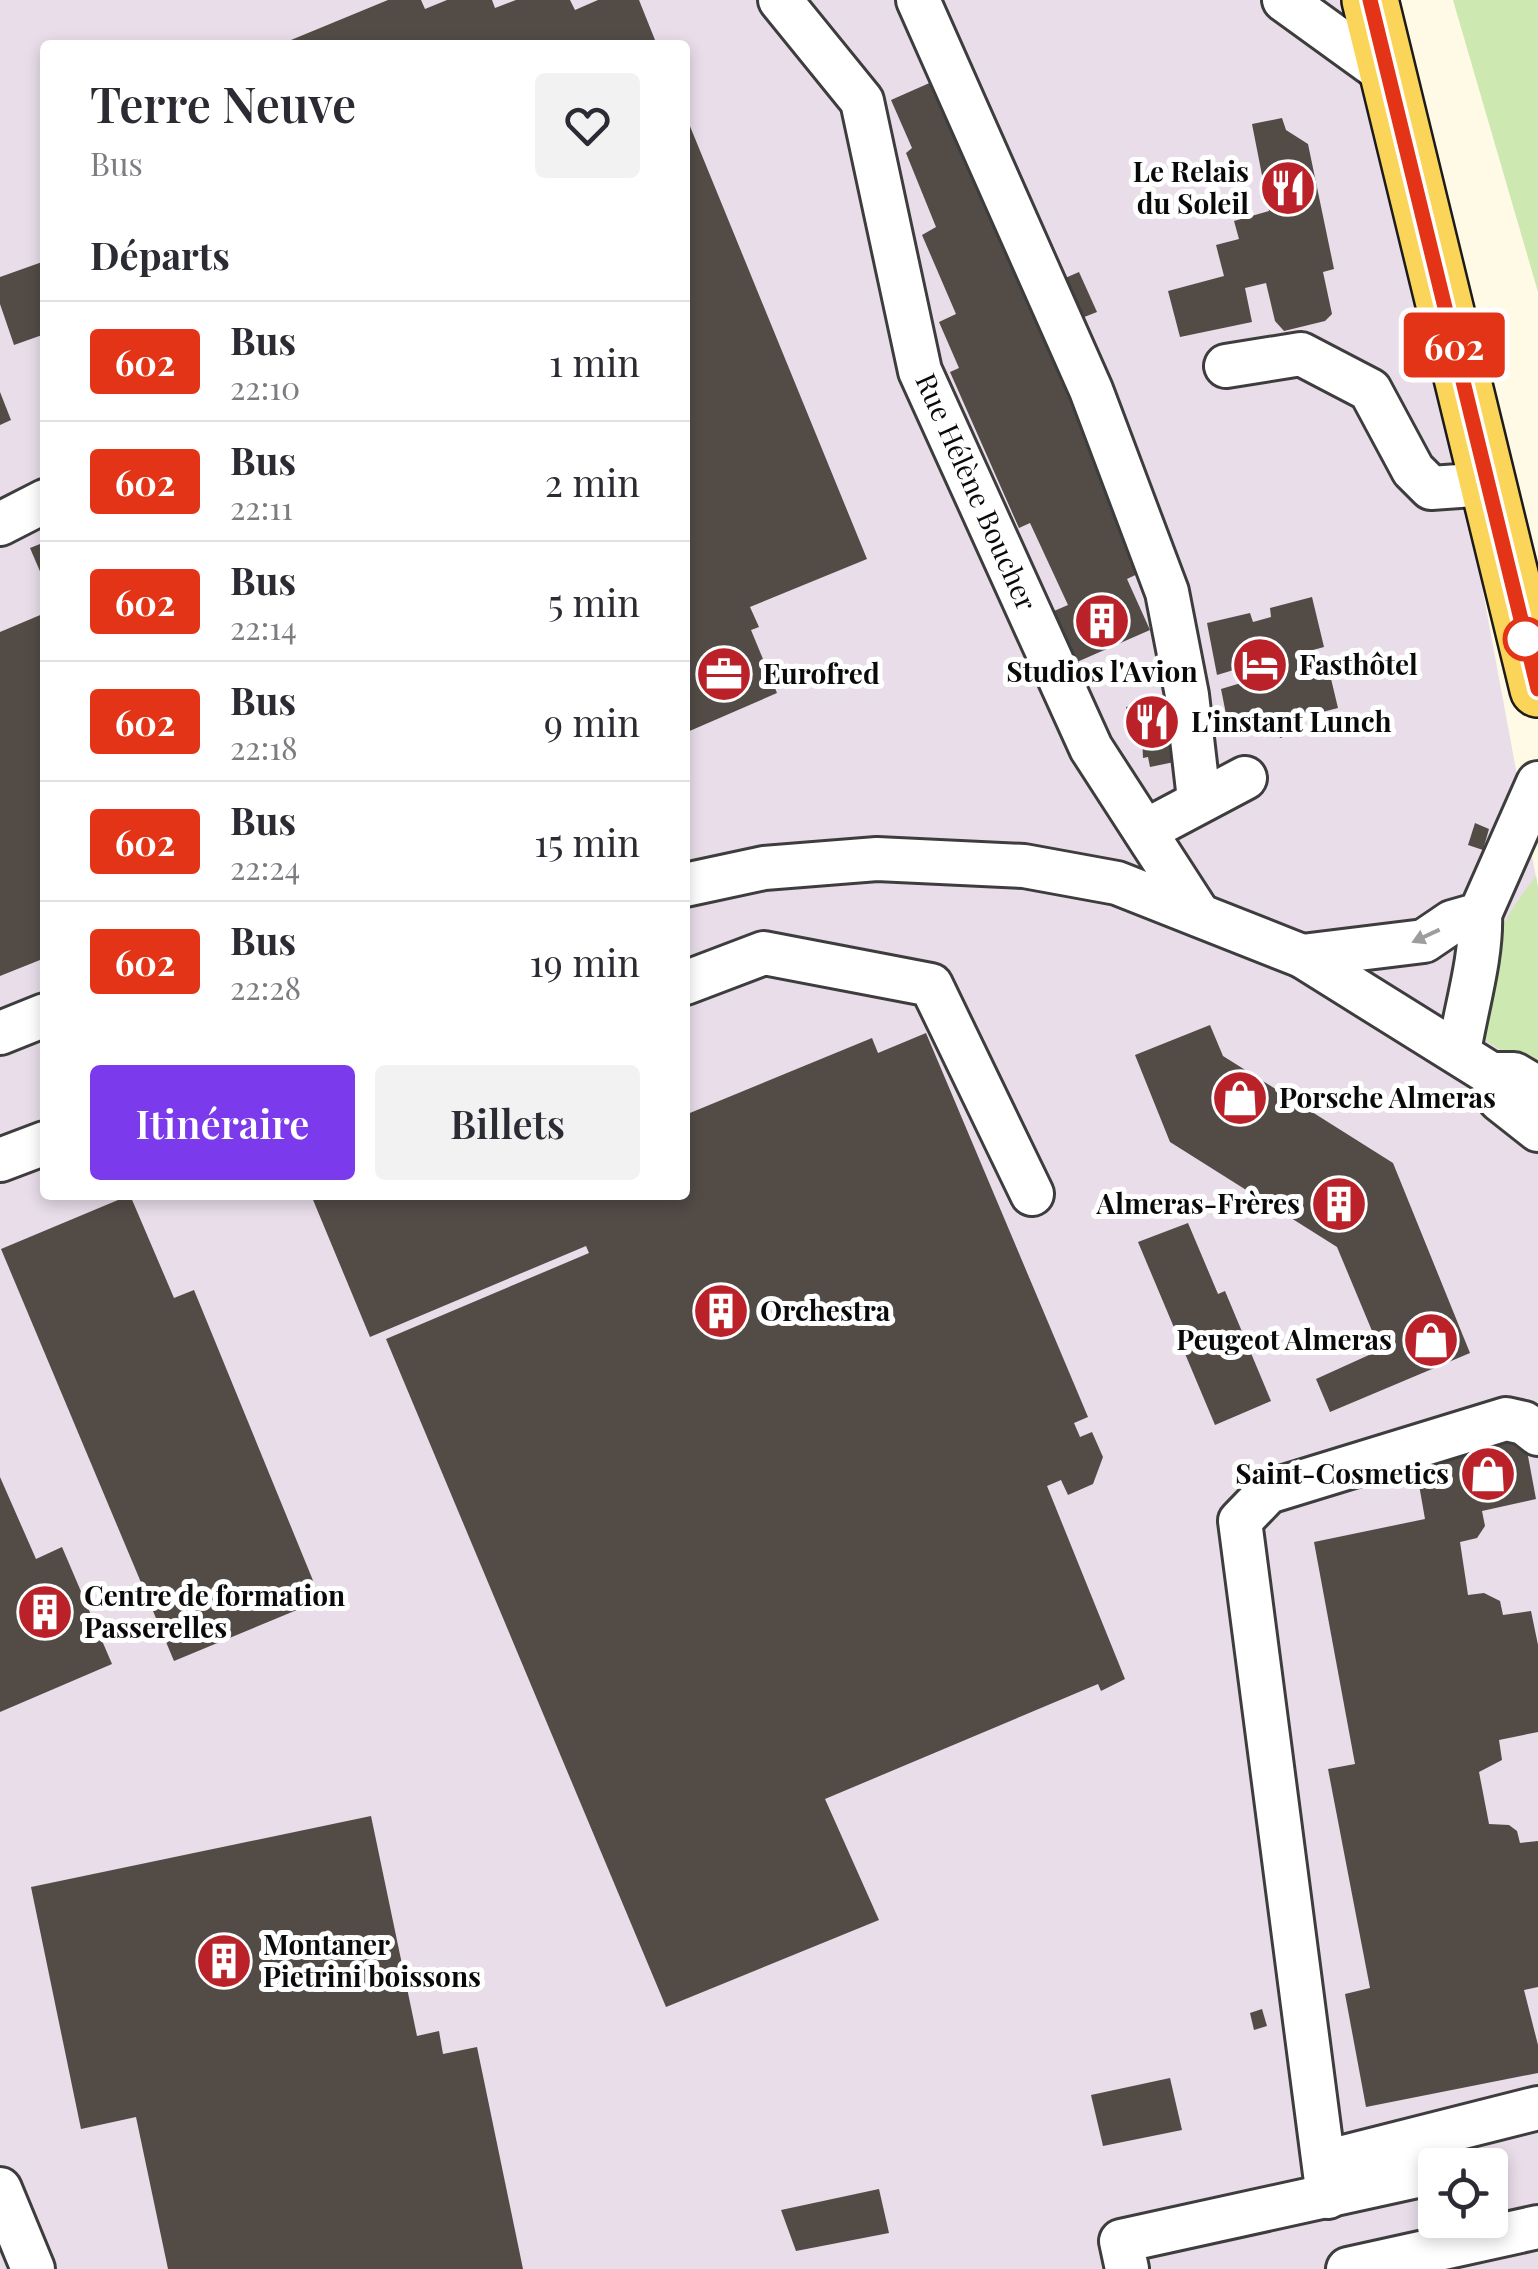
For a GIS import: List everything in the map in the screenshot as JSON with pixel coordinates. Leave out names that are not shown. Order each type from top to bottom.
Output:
[{"type":"main road","points":[[1370,0],[1538,690]]},
{"type":"street","name":"Rue Hélène Boucher","points":[[780,0],[862,100],[920,370],[1091,748],[1199,915]]},
{"type":"street","points":[[918,0],[1090,390],[1167,592],[1199,799]]},
{"type":"street","points":[[1284,0],[1388,76]]},
{"type":"street","points":[[1226,366],[1301,354],[1370,390],[1413,470],[1431,488],[1488,484]]},
{"type":"street","points":[[0,524],[40,504]]},
{"type":"street","points":[[1145,832],[1199,799],[1245,778]]},
{"type":"street","points":[[1538,783],[1480,914],[1481,941],[1472,966],[1475,1063],[1500,1100],[1538,1130]]},
{"type":"street","points":[[690,884],[764,868],[877,860],[958,860],[1024,866],[1117,884],[1302,956],[1475,1063],[1514,1074],[1538,1088]]},
{"type":"street","points":[[1302,956],[1424,942],[1452,922],[1480,914]]},
{"type":"street","points":[[690,981],[764,953],[931,985],[1032,1194]]},
{"type":"street","points":[[0,1033],[40,1017]]},
{"type":"street","points":[[0,1160],[40,1146]]},
{"type":"street","points":[[1326,2179],[1240,1522],[1268,1492],[1506,1419],[1524,1424],[1538,1434]]},
{"type":"street","points":[[1127,2269],[1121,2241],[1326,2179],[1538,2108]]},
{"type":"street","points":[[1326,2179],[1418,2173]]},
{"type":"street","points":[[0,2189],[33,2269]]},
{"type":"street","points":[[1508,2229],[1538,2227]]},
{"type":"street","points":[[1348,2269],[1439,2238]]},
{"type":"shaded area","points":[[0,0],[1373,0],[1538,888],[1538,2269],[0,2269]]},
{"type":"green space","points":[[1453,0],[1538,0],[1538,292]]},
{"type":"green space","points":[[1536,876],[1538,1072],[1486,1041],[1482,995],[1499,933]]},
{"type":"building","points":[[388,0],[421,0],[425,9],[447,0],[492,0],[495,8],[516,0],[570,0],[575,10],[598,0],[639,0],[655,40],[291,40]]},
{"type":"building","points":[[934,81],[1148,569],[1127,579],[1150,630],[1077,662],[1054,611],[1068,605],[1030,523],[1019,528],[950,372],[959,368],[939,322],[956,314],[922,235],[936,227],[906,153],[912,148],[891,100]]},
{"type":"building","points":[[1282,118],[1286,130],[1308,144],[1334,269],[1323,272],[1332,314],[1325,321],[1284,331],[1275,321],[1266,283],[1245,288],[1252,322],[1180,337],[1168,291],[1224,276],[1216,245],[1239,239],[1234,221],[1269,211],[1252,124]]},
{"type":"building","points":[[690,126],[867,559],[750,607],[759,627],[751,630],[777,693],[690,731]]},
{"type":"building","points":[[40,263],[40,336],[14,345],[0,304],[0,277]]},
{"type":"building","points":[[1079,272],[1097,312],[1074,321],[1056,282]]},
{"type":"building","points":[[0,392],[11,420],[0,425]]},
{"type":"building","points":[[40,544],[40,571],[30,548]]},
{"type":"building","name":"Fasthôtel","points":[[1312,597],[1324,647],[1302,653],[1306,668],[1327,662],[1338,708],[1295,719],[1298,732],[1280,738],[1274,723],[1230,734],[1221,689],[1241,683],[1237,669],[1217,675],[1207,623],[1250,613],[1253,622],[1271,617],[1270,608]]},
{"type":"building","points":[[40,615],[40,960],[0,976],[0,632]]},
{"type":"building","name":"L'instant Lunch","points":[[1166,698],[1184,760],[1150,767],[1148,757],[1143,758],[1142,736],[1133,738],[1126,707]]},
{"type":"building","points":[[1475,823],[1489,829],[1483,850],[1468,845]]},
{"type":"building","name":"Almeras-Frères","points":[[1210,1025],[1223,1056],[1393,1163],[1470,1353],[1330,1412],[1316,1379],[1380,1350],[1337,1247],[1170,1142],[1135,1055]]},
{"type":"building","points":[[926,1033],[1088,1417],[1074,1423],[1080,1437],[1092,1432],[1103,1457],[1093,1484],[1068,1495],[1061,1480],[1047,1486],[1125,1679],[1101,1691],[1098,1684],[825,1799],[879,1920],[666,2007],[386,1339],[589,1253],[586,1246],[370,1337],[313,1200],[690,1200],[690,1113],[872,1038],[878,1053]]},
{"type":"building","points":[[118,1200],[132,1200],[174,1298],[194,1290],[321,1600],[174,1661],[1,1249]]},
{"type":"building","points":[[1188,1223],[1218,1294],[1225,1291],[1271,1401],[1215,1425],[1138,1242]]},
{"type":"building","points":[[1525,1440],[1536,1499],[1482,1511],[1485,1526],[1477,1538],[1460,1542],[1468,1595],[1484,1593],[1500,1601],[1503,1615],[1531,1611],[1538,1645],[1538,1732],[1499,1740],[1502,1760],[1479,1772],[1489,1824],[1509,1825],[1517,1831],[1520,1843],[1538,1841],[1538,1987],[1524,1990],[1538,2045],[1538,2073],[1366,2107],[1345,1994],[1370,1988],[1328,1769],[1355,1764],[1314,1542],[1425,1519],[1415,1462]]},
{"type":"building","name":"Centre de formation Passerelles","points":[[0,1477],[36,1559],[62,1547],[112,1664],[0,1712]]},
{"type":"building","points":[[371,1816],[417,2036],[439,2031],[443,2054],[477,2047],[523,2269],[168,2269],[136,2117],[81,2129],[31,1887]]},
{"type":"building","points":[[1262,2009],[1267,2026],[1254,2030],[1250,2013]]},
{"type":"building","points":[[1170,2078],[1182,2130],[1103,2146],[1091,2095]]},
{"type":"building","points":[[879,2189],[889,2233],[796,2251],[781,2210]]},
{"type":"bus line","name":"602","points":[[1370,0],[1538,689]]},
{"type":"place","name":"Le Relais du Soleil","points":[[1288,188]]},
{"type":"place","name":"Studios l'Avion","points":[[1102,621]]},
{"type":"place","name":"Fasthôtel","points":[[1260,665]]},
{"type":"place","name":"Eurofred","points":[[724,674]]},
{"type":"place","name":"L'instant Lunch","points":[[1152,722]]},
{"type":"place","name":"Porsche Almeras","points":[[1240,1098]]},
{"type":"place","name":"Almeras-Frères","points":[[1339,1204]]},
{"type":"place","name":"Orchestra","points":[[721,1311]]},
{"type":"place","name":"Peugeot Almeras","points":[[1431,1340]]},
{"type":"place","name":"Saint-Cosmetics","points":[[1488,1474]]},
{"type":"place","name":"Centre de formation Passerelles","points":[[45,1612]]},
{"type":"place","name":"Montaner Pietrini boissons","points":[[224,1961]]}]
